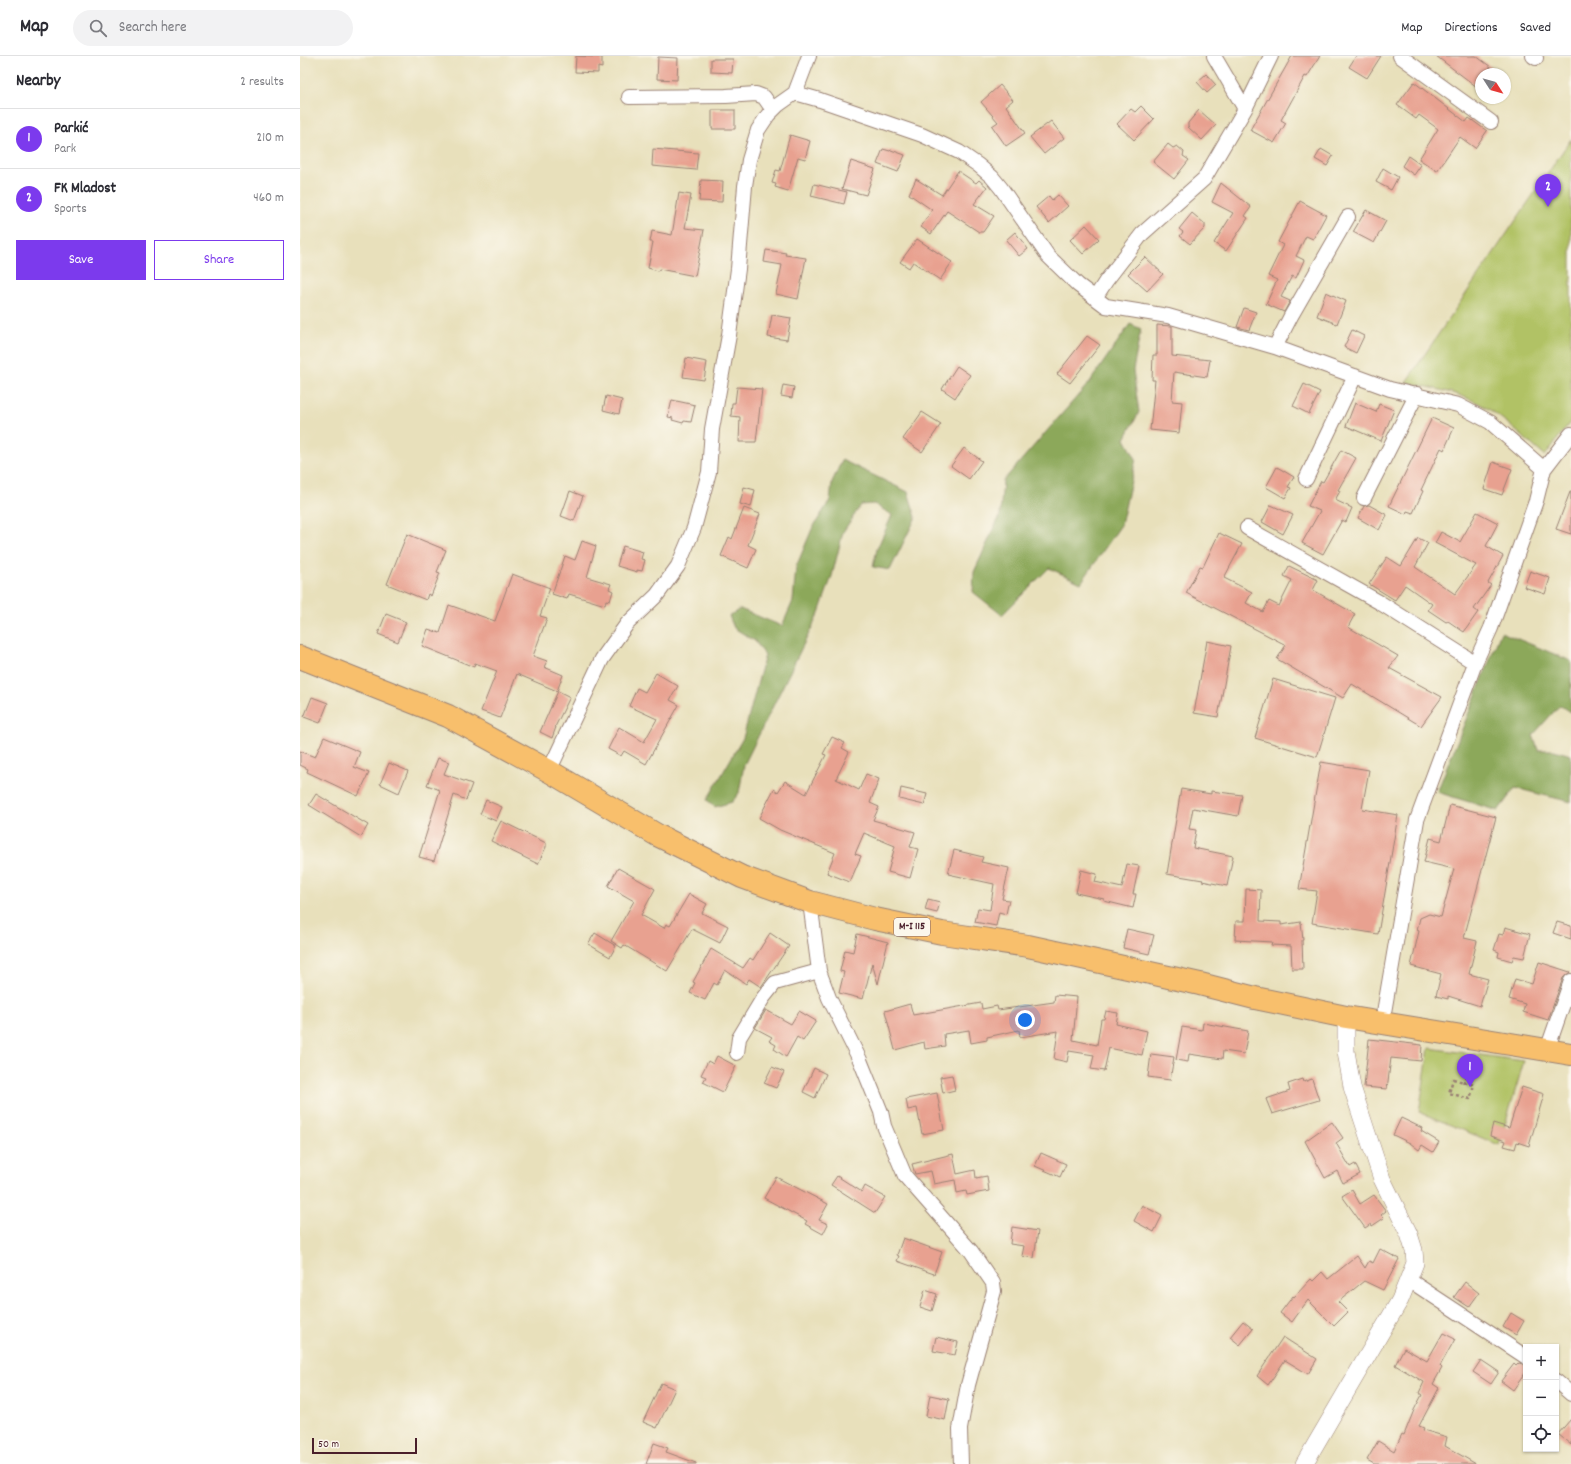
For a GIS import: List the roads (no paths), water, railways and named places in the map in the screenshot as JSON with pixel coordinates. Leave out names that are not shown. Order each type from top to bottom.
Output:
[{"type":"main road","name":"M-I 115","points":[[300,657],[448,716],[549,771],[657,835],[742,877],[810,902],[875,919],[942,933],[1028,946],[1200,984],[1255,998],[1346,1017],[1571,1054]]},
{"type":"street","points":[[549,771],[602,659],[627,624],[657,595],[678,566],[694,528],[709,472],[712,429],[729,335],[738,269],[745,186],[749,160],[758,130],[773,110],[795,93],[809,56]]},
{"type":"street","points":[[1214,56],[1245,109]]},
{"type":"street","points":[[1095,298],[1142,234],[1204,178],[1245,109],[1271,56]]},
{"type":"street","points":[[1400,56],[1491,122]]},
{"type":"street","points":[[795,93],[820,100],[928,138],[959,152],[978,165],[992,177],[1001,188],[1048,256],[1078,285],[1106,306],[1168,316],[1275,347],[1390,389],[1417,394],[1458,405],[1490,422],[1544,469]]},
{"type":"street","points":[[629,97],[726,96],[756,94],[764,97],[773,110]]},
{"type":"street","points":[[1275,347],[1291,316],[1348,217]]},
{"type":"street","points":[[1306,479],[1355,376]]},
{"type":"street","points":[[1364,498],[1417,394]]},
{"type":"street","points":[[1382,1024],[1417,820],[1475,663],[1499,606],[1536,501],[1544,469],[1571,434]]},
{"type":"street","points":[[1247,528],[1379,602],[1475,663]]},
{"type":"street","points":[[810,902],[819,971],[829,998],[860,1060],[881,1112],[884,1126],[905,1176],[971,1251],[993,1283],[994,1291],[968,1385],[962,1414],[960,1429],[962,1464]]},
{"type":"street","points":[[737,1053],[739,1038],[763,998],[776,983],[819,971]]},
{"type":"street","points":[[1547,1050],[1571,980]]},
{"type":"street","points":[[1304,1464],[1400,1300],[1415,1263],[1414,1250],[1410,1234],[1382,1179],[1352,1087],[1346,1051],[1346,1017]]},
{"type":"street","points":[[1408,1280],[1523,1354]]},
{"type":"street","points":[[1559,1384],[1571,1394]]},
{"type":"place","name":"FK Mladost","points":[[1548,207]]},
{"type":"place","name":"Parkić","points":[[1470,1087]]}]
